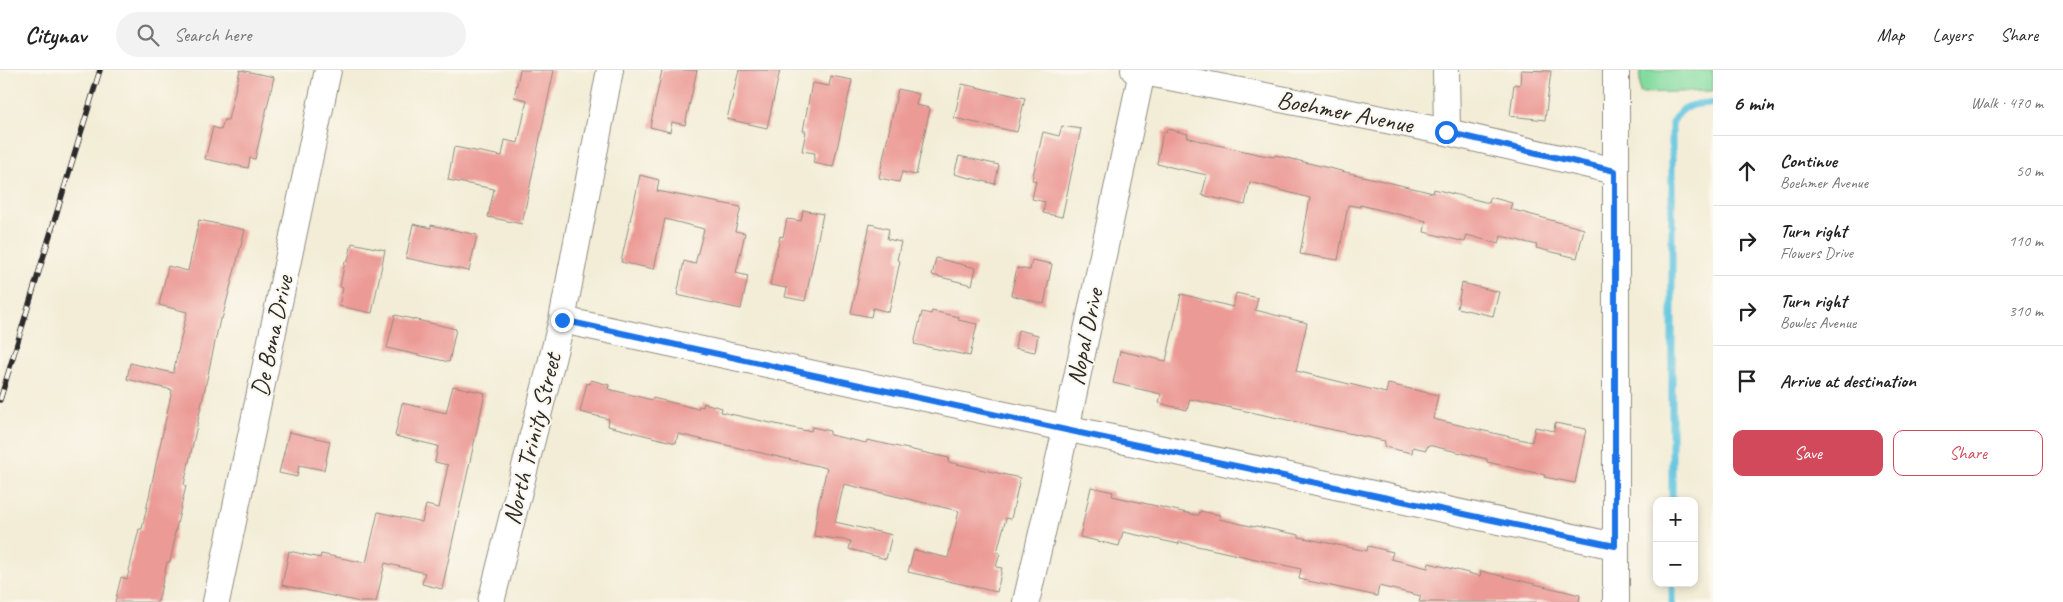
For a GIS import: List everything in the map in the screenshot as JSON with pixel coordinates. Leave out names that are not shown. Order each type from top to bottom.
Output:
[{"type":"street","name":"De Bona Drive","points":[[216,602],[328,70]]},
{"type":"street","name":"North Trinity Street","points":[[491,602],[562,320],[610,70]]},
{"type":"street","points":[[1446,70],[1446,132]]},
{"type":"street","points":[[1616,70],[1616,602]]},
{"type":"street","name":"Boehmer Avenue","points":[[1138,71],[1446,132],[1615,171]]},
{"type":"street","name":"Nopal Drive","points":[[1026,602],[1066,430],[1138,71]]},
{"type":"street","points":[[562,320],[1066,430],[1615,546]]},
{"type":"green space","points":[[1640,70],[1713,70],[1713,91],[1640,93]]},
{"type":"building","points":[[240,70],[274,77],[255,159],[250,158],[248,168],[205,159],[213,127],[221,130],[224,120],[228,120]]},
{"type":"building","points":[[520,70],[554,70],[522,224],[488,217],[494,189],[448,180],[454,147],[502,156],[505,140],[518,143],[527,100],[514,97]]},
{"type":"building","points":[[662,70],[697,70],[685,125],[672,122],[670,132],[650,127]]},
{"type":"building","points":[[739,70],[780,70],[767,128],[727,119]]},
{"type":"building","points":[[1521,70],[1551,71],[1545,120],[1510,116],[1514,84],[1520,85]]},
{"type":"building","points":[[831,76],[852,80],[833,167],[813,163],[815,153],[802,151],[806,131],[803,131],[812,83],[829,86]]},
{"type":"building","points":[[962,84],[1025,98],[1017,132],[954,118]]},
{"type":"building","points":[[898,89],[919,94],[916,105],[930,108],[916,175],[902,172],[899,182],[879,178]]},
{"type":"building","points":[[1062,126],[1081,129],[1062,217],[1043,213],[1045,202],[1032,199],[1036,181],[1032,180],[1043,132],[1059,136]]},
{"type":"building","points":[[1167,129],[1188,134],[1187,137],[1204,142],[1262,155],[1274,157],[1275,155],[1433,193],[1434,189],[1489,203],[1490,197],[1512,203],[1510,209],[1584,229],[1577,258],[1536,248],[1537,245],[1501,236],[1499,244],[1467,235],[1465,242],[1424,232],[1426,221],[1360,205],[1360,207],[1348,205],[1338,260],[1300,254],[1310,198],[1250,182],[1245,205],[1202,195],[1207,175],[1157,164],[1163,132],[1166,133]]},
{"type":"building","points":[[959,156],[999,165],[995,184],[954,174]]},
{"type":"building","points":[[640,175],[659,180],[657,191],[741,207],[735,231],[745,233],[736,273],[748,276],[741,309],[677,295],[684,261],[695,264],[704,229],[665,219],[654,269],[621,262]]},
{"type":"building","points":[[803,210],[823,214],[805,301],[785,297],[787,288],[770,285],[780,236],[783,237],[787,219],[801,221]]},
{"type":"building","points":[[199,220],[245,230],[222,319],[220,319],[184,485],[186,486],[170,562],[167,562],[158,602],[115,602],[121,577],[127,579],[139,529],[142,529],[172,390],[127,379],[130,363],[173,373],[187,312],[159,305],[168,266],[188,271]]},
{"type":"building","points":[[413,224],[431,228],[431,225],[477,235],[469,271],[406,258]]},
{"type":"building","points":[[870,224],[889,229],[887,239],[901,242],[897,260],[900,261],[889,312],[873,308],[871,317],[851,313]]},
{"type":"building","points":[[352,243],[385,250],[372,313],[339,306],[343,288],[340,287],[345,261],[348,261]]},
{"type":"building","points":[[936,258],[976,268],[972,285],[932,275]]},
{"type":"building","points":[[1032,260],[1052,264],[1044,304],[1011,295],[1017,268],[1030,270]]},
{"type":"building","points":[[1462,283],[1499,292],[1493,316],[1457,308]]},
{"type":"building","points":[[1236,293],[1258,298],[1255,310],[1307,323],[1296,371],[1386,393],[1388,384],[1438,395],[1433,419],[1532,442],[1535,427],[1554,431],[1555,423],[1586,429],[1575,483],[1544,477],[1545,475],[1487,462],[1487,459],[1428,445],[1426,450],[1413,447],[1412,453],[1384,447],[1385,441],[1190,399],[1187,410],[1159,403],[1161,394],[1113,383],[1120,351],[1166,361],[1181,294],[1233,307]]},
{"type":"building","points":[[932,311],[959,317],[958,320],[977,324],[970,356],[914,344],[922,312],[931,314]]},
{"type":"building","points":[[395,315],[456,329],[449,362],[387,348]]},
{"type":"building","points":[[1018,330],[1038,335],[1035,352],[1015,348]]},
{"type":"building","points":[[591,380],[609,385],[608,389],[652,400],[653,398],[698,409],[699,406],[703,407],[704,403],[722,408],[721,412],[807,431],[811,431],[812,427],[830,431],[830,435],[866,443],[867,440],[949,458],[948,462],[1020,478],[1011,519],[1006,518],[997,552],[1000,553],[996,567],[1002,568],[997,592],[908,572],[914,550],[948,558],[959,511],[844,484],[835,522],[892,535],[886,559],[849,549],[851,541],[814,536],[818,506],[827,468],[678,434],[676,443],[608,426],[609,419],[580,412],[587,383],[590,384]]},
{"type":"building","points":[[453,386],[485,393],[442,589],[422,584],[425,573],[385,563],[376,602],[360,602],[282,585],[289,551],[320,558],[321,554],[366,563],[378,512],[422,522],[426,505],[439,508],[448,465],[435,462],[438,446],[395,436],[402,403],[446,413]]},
{"type":"building","points":[[289,432],[330,441],[324,470],[299,465],[297,477],[279,473]]},
{"type":"building","points":[[1091,487],[1113,492],[1112,496],[1196,515],[1199,515],[1200,511],[1220,515],[1219,519],[1299,535],[1299,537],[1367,551],[1368,546],[1393,552],[1391,559],[1428,568],[1429,563],[1480,576],[1481,571],[1580,595],[1579,602],[1419,602],[1421,596],[1379,586],[1377,596],[1299,579],[1301,569],[1179,542],[1179,544],[1123,532],[1119,546],[1080,537]]},
{"type":"waterway","points":[[1672,497],[1672,123],[1680,112],[1689,106],[1713,103]]},
{"type":"waterway","points":[[1672,587],[1672,602]]},
{"type":"railway","points":[[0,400],[100,70]]},
{"type":"route","points":[[562,320],[1066,430],[1615,546],[1615,171],[1446,132]]}]
